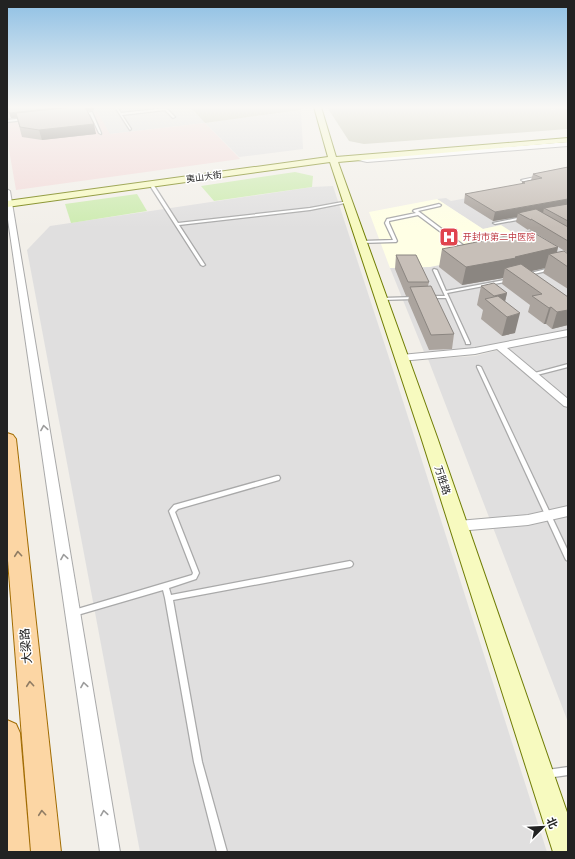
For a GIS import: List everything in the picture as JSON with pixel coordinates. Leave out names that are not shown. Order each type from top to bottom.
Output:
[{"type":"main road","name":"万胜路","points":[[334,147],[338,157],[348,202],[361,242],[567,852]]},
{"type":"main road","name":"夷山大街","points":[[8,199],[338,157],[442,147]]},
{"type":"main road","name":"夷山大街","points":[[8,199],[152,184],[338,157],[472,147]]},
{"type":"main road","name":"大梁路","points":[[7,440],[46,852]]},
{"type":"main road","points":[[7,732],[14,852]]},
{"type":"street","points":[[338,157],[367,160],[529,147]]},
{"type":"street","points":[[524,180],[568,172]]},
{"type":"street","points":[[8,199],[110,852]]},
{"type":"street","points":[[401,358],[455,354],[568,333]]},
{"type":"street","points":[[499,346],[568,404]]},
{"type":"street","points":[[458,526],[528,520],[568,511]]},
{"type":"lane","points":[[152,184],[203,265]]},
{"type":"lane","points":[[177,224],[310,209],[348,202]]},
{"type":"lane","points":[[417,214],[415,212],[416,210],[439,205]]},
{"type":"lane","points":[[361,242],[395,241],[387,223],[388,220],[417,214],[465,248],[465,250]]},
{"type":"lane","points":[[495,223],[526,218]]},
{"type":"lane","points":[[522,276],[556,268]]},
{"type":"lane","points":[[435,270],[468,343]]},
{"type":"lane","points":[[425,297],[446,294],[517,278]]},
{"type":"lane","points":[[381,299],[418,298]]},
{"type":"lane","points":[[533,375],[568,365]]},
{"type":"lane","points":[[479,367],[568,558]]},
{"type":"lane","points":[[73,613],[194,577],[196,574],[172,511],[176,507],[277,478]]},
{"type":"lane","points":[[169,598],[350,564]]},
{"type":"lane","points":[[165,586],[169,598],[198,762],[222,852]]},
{"type":"lane","points":[[542,775],[568,771]]},
{"type":"shaded area","points":[[9,147],[228,147],[240,159],[16,190]]},
{"type":"shaded area","points":[[229,147],[303,147],[303,149],[239,157]]},
{"type":"shaded area","points":[[568,170],[568,722],[428,359],[475,356],[498,350],[493,345],[469,349],[424,352],[390,268],[430,267],[501,225],[483,229],[437,199],[446,198],[451,201],[532,186],[520,179]]},
{"type":"shaded area","points":[[333,186],[547,852],[140,852],[27,250],[50,226],[312,187]]},
{"type":"shaded area","name":"开封市第二中医院","points":[[437,199],[483,229],[501,225],[534,246],[430,267],[390,268],[369,212]]},
{"type":"green space","points":[[295,172],[313,176],[312,187],[214,201],[201,186]]},
{"type":"green space","points":[[137,194],[147,211],[71,223],[65,204]]},
{"type":"building","points":[[568,167],[568,199],[495,212],[465,194],[525,183],[522,182],[542,178],[533,174]]},
{"type":"building","points":[[568,204],[568,221],[544,208]]},
{"type":"building","points":[[536,209],[568,227],[568,241],[518,213]]},
{"type":"building","points":[[531,231],[558,247],[515,257],[516,258],[466,267],[442,249]]},
{"type":"building","points":[[564,251],[568,254],[568,267],[549,254]]},
{"type":"building","points":[[396,255],[416,255],[429,282],[408,282]]},
{"type":"building","points":[[521,264],[568,297],[568,310],[557,312],[551,307],[549,308],[532,296],[542,294],[505,268]]},
{"type":"building","points":[[494,283],[507,293],[494,296],[481,286]]},
{"type":"building","points":[[431,286],[454,334],[431,335],[410,287]]},
{"type":"building","points":[[498,296],[520,313],[507,317],[485,299]]},
{"type":"place","name":"开封市第二中医院","points":[[449,237]]}]
